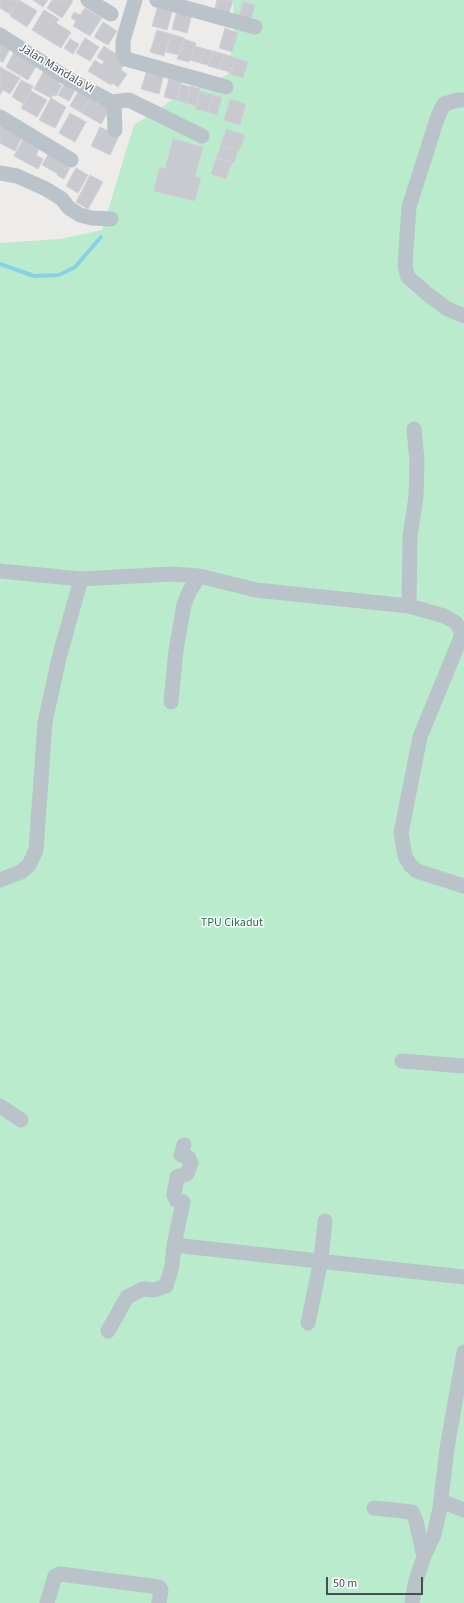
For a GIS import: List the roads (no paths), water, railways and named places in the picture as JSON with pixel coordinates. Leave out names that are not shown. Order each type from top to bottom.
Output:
[{"type":"street","points":[[88,0],[111,14]]},
{"type":"street","points":[[135,0],[123,41],[123,52],[126,59],[226,87]]},
{"type":"street","points":[[157,0],[255,27]]},
{"type":"street","name":"Jalan Mandala VI","points":[[0,35],[65,77],[112,102]]},
{"type":"street","points":[[115,130],[114,106],[112,102],[129,100],[202,136]]},
{"type":"street","points":[[464,100],[444,104],[438,116],[409,207],[405,266],[408,277],[426,293],[446,308],[464,316]]},
{"type":"street","points":[[0,117],[71,160]]},
{"type":"street","points":[[0,173],[17,176],[46,189],[62,199],[69,208],[80,215],[92,218],[111,218]]},
{"type":"street","points":[[409,606],[410,536],[416,497],[417,460],[414,429]]},
{"type":"street","points":[[0,571],[81,579],[172,574],[199,576],[256,590],[409,606],[430,611],[455,622],[461,630],[462,637],[420,737],[401,833],[405,856],[410,866],[417,871],[464,886]]},
{"type":"street","points":[[171,702],[176,650],[184,605],[189,592],[199,576]]},
{"type":"street","points":[[1,879],[22,872],[30,865],[36,850],[45,722],[59,658],[81,579]]},
{"type":"street","points":[[402,1061],[464,1066]]},
{"type":"street","points":[[0,1106],[21,1120]]},
{"type":"street","points":[[108,1331],[127,1297],[143,1290],[154,1290],[166,1286],[172,1266],[174,1245],[183,1202],[174,1198],[177,1177],[187,1174],[191,1163],[190,1158],[181,1155],[184,1145]]},
{"type":"street","points":[[308,1323],[320,1260],[325,1221]]},
{"type":"street","points":[[174,1245],[464,1277]]},
{"type":"street","points":[[412,1603],[415,1584],[424,1556],[434,1535],[441,1501],[447,1448],[464,1352]]},
{"type":"street","points":[[441,1501],[464,1510]]},
{"type":"street","points":[[374,1508],[412,1512],[416,1521],[424,1556]]},
{"type":"street","points":[[47,1603],[55,1576],[60,1574],[159,1587],[161,1590],[159,1603]]},
{"type":"waterway","points":[[0,264],[34,276],[59,275],[75,267],[101,237]]},
{"type":"park label","name":"TPU Cikadut","points":[[232,923]]}]
